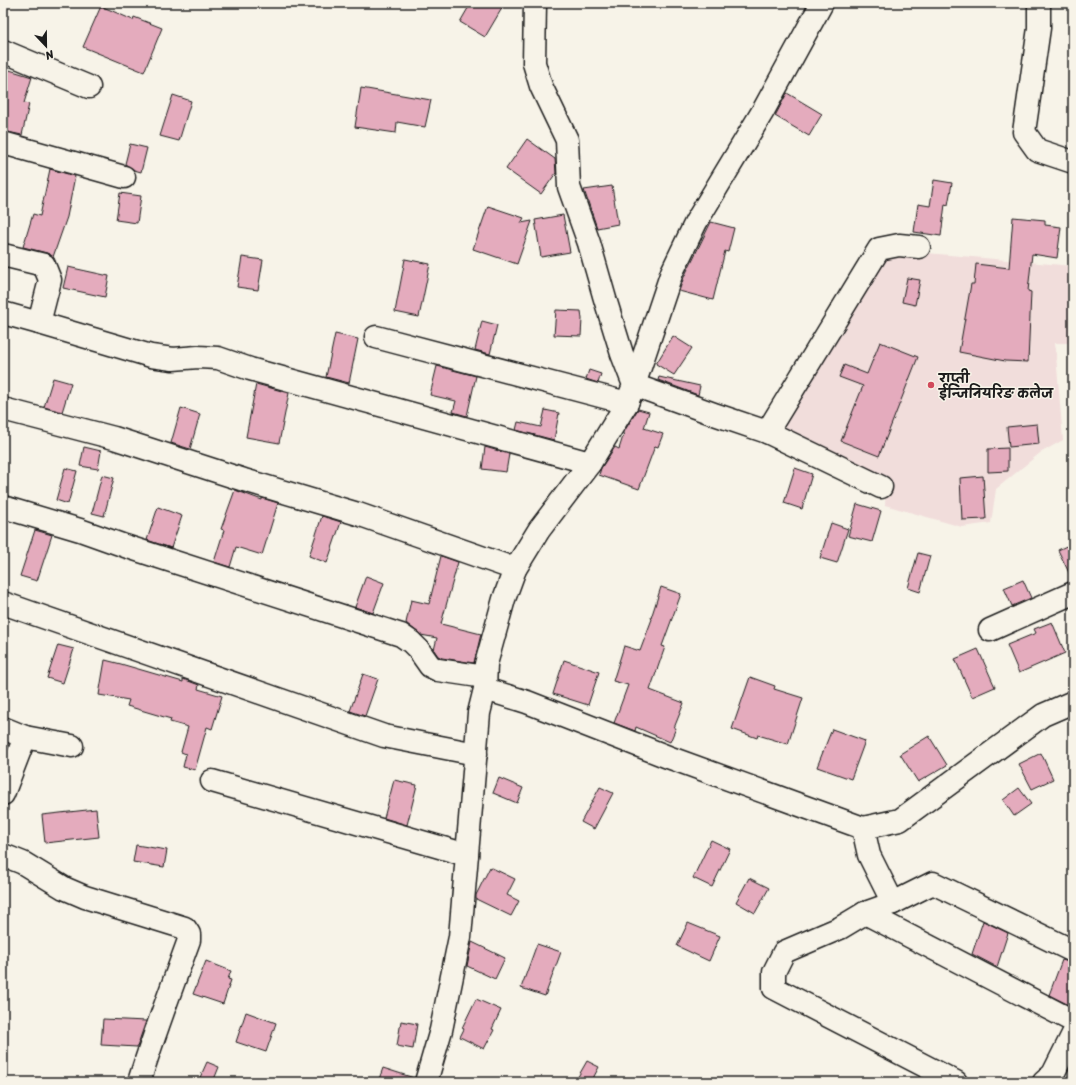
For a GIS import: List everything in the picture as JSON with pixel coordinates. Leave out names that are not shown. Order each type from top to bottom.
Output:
[{"type":"street","points":[[535,3],[534,63],[541,86],[567,140],[569,187],[589,243],[622,354],[631,394]]},
{"type":"street","points":[[426,1082],[441,1030],[460,937],[479,713],[485,683],[486,664],[504,599],[515,569],[539,530],[590,463],[631,394],[672,272],[696,222],[763,111],[822,3]]},
{"type":"street","points":[[1039,3],[1039,28],[1024,132],[1037,150],[1073,162]]},
{"type":"street","points":[[3,51],[89,87]]},
{"type":"street","points":[[3,143],[124,177]]},
{"type":"street","points":[[767,432],[879,250],[898,245],[919,247]]},
{"type":"street","points":[[3,255],[44,265],[50,280],[40,322]]},
{"type":"street","points":[[3,313],[40,322],[151,356],[173,359],[198,357],[218,358],[250,369],[590,463]]},
{"type":"street","points":[[376,337],[714,414],[767,432],[881,487]]},
{"type":"street","points":[[3,409],[114,438],[244,480],[358,514],[515,569]]},
{"type":"street","points":[[3,507],[80,530],[401,636],[411,642],[418,649],[430,666],[438,670],[485,683],[527,702],[668,757],[863,828],[900,820],[1043,714],[1073,702]]},
{"type":"street","points":[[990,630],[1073,593]]},
{"type":"street","points":[[3,603],[384,736],[476,754]]},
{"type":"street","points":[[3,728],[25,737],[72,746]]},
{"type":"street","points":[[3,792],[25,737]]},
{"type":"street","points":[[212,781],[467,855]]},
{"type":"street","points":[[863,828],[869,855],[892,903]]},
{"type":"street","points":[[3,855],[22,863],[64,888],[85,897],[185,928],[189,940],[139,1082]]},
{"type":"street","points":[[956,1082],[774,988],[774,972],[784,952],[840,928],[865,913],[892,903],[933,883],[1073,951]]},
{"type":"street","points":[[865,913],[1073,1021]]},
{"type":"street","points":[[1044,1082],[1053,1074],[1073,1034]]},
{"type":"shaded area","name":"राप्ती ईन्जिनियरिङ कलेज","points":[[927,253],[1073,266],[1073,343],[1055,343],[1063,440],[1040,453],[996,489],[991,523],[962,527],[885,505],[886,484],[778,427],[886,255]]},
{"type":"building","points":[[471,3],[505,3],[485,37],[460,22]]},
{"type":"building","points":[[101,6],[133,20],[134,17],[162,28],[144,72],[83,47]]},
{"type":"building","points":[[3,68],[32,77],[24,103],[29,104],[22,135],[3,131]]},
{"type":"building","points":[[361,88],[431,100],[425,127],[397,122],[396,133],[355,127]]},
{"type":"building","points":[[787,93],[822,114],[809,136],[775,116]]},
{"type":"building","points":[[173,95],[191,101],[179,141],[160,136]]},
{"type":"building","points":[[527,139],[555,159],[556,173],[541,194],[506,169]]},
{"type":"building","points":[[130,144],[147,148],[141,172],[134,170],[125,164]]},
{"type":"building","points":[[50,169],[75,176],[67,217],[53,257],[47,253],[23,247],[33,214],[40,216]]},
{"type":"building","points":[[934,180],[952,183],[948,205],[945,204],[941,236],[914,232],[918,204],[930,206]]},
{"type":"building","points":[[612,186],[618,224],[597,228],[584,190]]},
{"type":"building","points":[[120,193],[141,196],[137,223],[116,220]]},
{"type":"building","points":[[488,206],[524,218],[521,223],[532,221],[517,264],[473,249]]},
{"type":"building","points":[[563,215],[570,252],[541,257],[535,220]]},
{"type":"building","points":[[1013,217],[1045,220],[1045,225],[1061,227],[1057,258],[1032,254],[1028,291],[1031,292],[1028,362],[1005,361],[959,352],[971,284],[974,284],[976,264],[1009,268]]},
{"type":"building","points":[[711,222],[734,228],[728,252],[725,251],[713,300],[679,291],[684,277]]},
{"type":"building","points":[[242,257],[263,260],[258,290],[237,287]]},
{"type":"building","points":[[405,259],[430,264],[419,317],[395,312]]},
{"type":"building","points":[[68,267],[109,276],[105,297],[63,288]]},
{"type":"building","points":[[907,278],[920,280],[915,305],[902,302]]},
{"type":"building","points":[[556,310],[581,311],[581,336],[554,335]]},
{"type":"building","points":[[482,321],[497,325],[490,354],[475,350]]},
{"type":"building","points":[[335,334],[358,339],[349,383],[326,377]]},
{"type":"building","points":[[673,336],[692,348],[674,375],[656,364]]},
{"type":"building","points":[[880,342],[918,357],[879,456],[841,441],[863,386],[839,377],[844,365],[867,374]]},
{"type":"building","points":[[437,366],[476,376],[467,416],[453,412],[456,401],[430,395]]},
{"type":"building","points":[[589,370],[601,374],[598,383],[586,379]]},
{"type":"building","points":[[659,377],[700,386],[698,395],[658,380]]},
{"type":"building","points":[[53,378],[71,383],[62,412],[44,407]]},
{"type":"building","points":[[256,384],[289,393],[279,443],[246,437]]},
{"type":"building","points":[[181,408],[200,414],[190,449],[171,443]]},
{"type":"building","points":[[638,409],[649,412],[644,428],[663,434],[658,447],[655,446],[639,489],[599,475],[601,468],[615,447],[619,449],[625,430]]},
{"type":"building","points":[[545,410],[559,413],[554,440],[516,430],[518,422],[541,427]]},
{"type":"building","points":[[1037,424],[1039,444],[1009,447],[1007,427]]},
{"type":"building","points":[[84,447],[101,451],[98,469],[80,466]]},
{"type":"building","points":[[485,447],[509,454],[506,472],[482,469]]},
{"type":"building","points":[[1008,448],[1008,471],[988,472],[988,449]]},
{"type":"building","points":[[65,468],[77,471],[68,504],[56,500]]},
{"type":"building","points":[[795,468],[812,474],[802,509],[784,503]]},
{"type":"building","points":[[102,475],[114,478],[104,516],[92,513]]},
{"type":"building","points":[[983,476],[986,519],[962,520],[960,478]]},
{"type":"building","points":[[235,490],[262,500],[262,498],[278,503],[262,555],[236,547],[230,567],[214,562],[224,530],[221,529]]},
{"type":"building","points":[[857,504],[881,511],[872,542],[848,536]]},
{"type":"building","points":[[158,507],[182,516],[171,548],[147,540]]},
{"type":"building","points":[[322,516],[341,522],[327,563],[309,556]]},
{"type":"building","points":[[831,523],[848,529],[837,563],[820,558]]},
{"type":"building","points":[[35,530],[52,535],[37,581],[20,576]]},
{"type":"building","points":[[1073,543],[1073,581],[1058,550]]},
{"type":"building","points":[[918,553],[930,556],[920,592],[908,588]]},
{"type":"building","points":[[441,556],[458,562],[441,624],[481,634],[474,663],[438,656],[434,650],[437,638],[421,635],[406,623],[411,600],[429,604]]},
{"type":"building","points":[[366,576],[384,583],[373,613],[355,607]]},
{"type":"building","points":[[1023,580],[1031,598],[1012,606],[1004,588]]},
{"type":"building","points":[[661,587],[681,594],[662,646],[665,647],[650,690],[684,703],[670,742],[636,727],[635,731],[614,723],[628,685],[613,681],[624,646],[640,651],[652,619],[651,618]]},
{"type":"building","points":[[1052,622],[1065,653],[1019,673],[1007,645],[1036,633],[1034,629]]},
{"type":"building","points":[[58,645],[74,649],[63,683],[47,678]]},
{"type":"building","points":[[978,649],[995,687],[972,697],[955,659]]},
{"type":"building","points":[[105,660],[183,682],[183,679],[199,685],[198,689],[222,696],[212,729],[207,727],[195,770],[183,767],[186,754],[181,752],[188,727],[170,722],[171,719],[127,706],[129,700],[99,695]]},
{"type":"building","points":[[564,660],[599,672],[588,705],[553,694]]},
{"type":"building","points":[[363,674],[378,679],[365,716],[350,711]]},
{"type":"building","points":[[750,677],[775,686],[774,689],[803,698],[788,744],[758,735],[757,738],[732,729]]},
{"type":"building","points":[[832,729],[865,741],[851,779],[817,767]]},
{"type":"building","points":[[929,736],[947,765],[918,782],[900,754]]},
{"type":"building","points":[[1041,753],[1053,779],[1032,789],[1019,764]]},
{"type":"building","points":[[499,778],[523,788],[517,803],[493,793]]},
{"type":"building","points":[[394,780],[417,785],[407,825],[384,818]]},
{"type":"building","points":[[600,787],[613,793],[594,829],[581,822]]},
{"type":"building","points":[[1019,788],[1031,804],[1014,816],[1003,800]]},
{"type":"building","points":[[96,809],[99,837],[45,843],[42,815]]},
{"type":"building","points":[[711,840],[730,849],[712,887],[693,878]]},
{"type":"building","points":[[136,845],[167,850],[164,867],[133,862]]},
{"type":"building","points":[[490,867],[515,879],[507,895],[519,901],[511,916],[476,899],[476,895]]},
{"type":"building","points":[[749,878],[769,888],[755,913],[736,902]]},
{"type":"building","points":[[983,921],[1008,933],[997,967],[972,954]]},
{"type":"building","points":[[688,923],[720,936],[709,961],[677,946]]},
{"type":"building","points":[[472,942],[505,958],[495,979],[467,966]]},
{"type":"building","points":[[537,944],[561,952],[545,996],[521,988]]},
{"type":"building","points":[[1062,960],[1073,963],[1073,1007],[1049,995]]},
{"type":"building","points":[[206,961],[231,971],[228,979],[231,980],[223,1004],[193,994]]},
{"type":"building","points":[[476,999],[501,1010],[492,1029],[494,1030],[484,1049],[460,1037],[464,1029],[462,1028]]},
{"type":"building","points":[[246,1012],[276,1023],[266,1052],[236,1042]]},
{"type":"building","points":[[103,1019],[146,1021],[137,1047],[101,1045]]},
{"type":"building","points":[[401,1021],[417,1024],[413,1049],[397,1046]]},
{"type":"building","points":[[587,1061],[599,1067],[591,1082],[575,1082]]},
{"type":"building","points":[[207,1062],[219,1067],[213,1082],[198,1082]]},
{"type":"building","points":[[383,1068],[414,1078],[414,1082],[378,1082]]},
{"type":"place","name":"राप्ती ईन्जिनियरिङ कलेज","points":[[931,385]]}]
